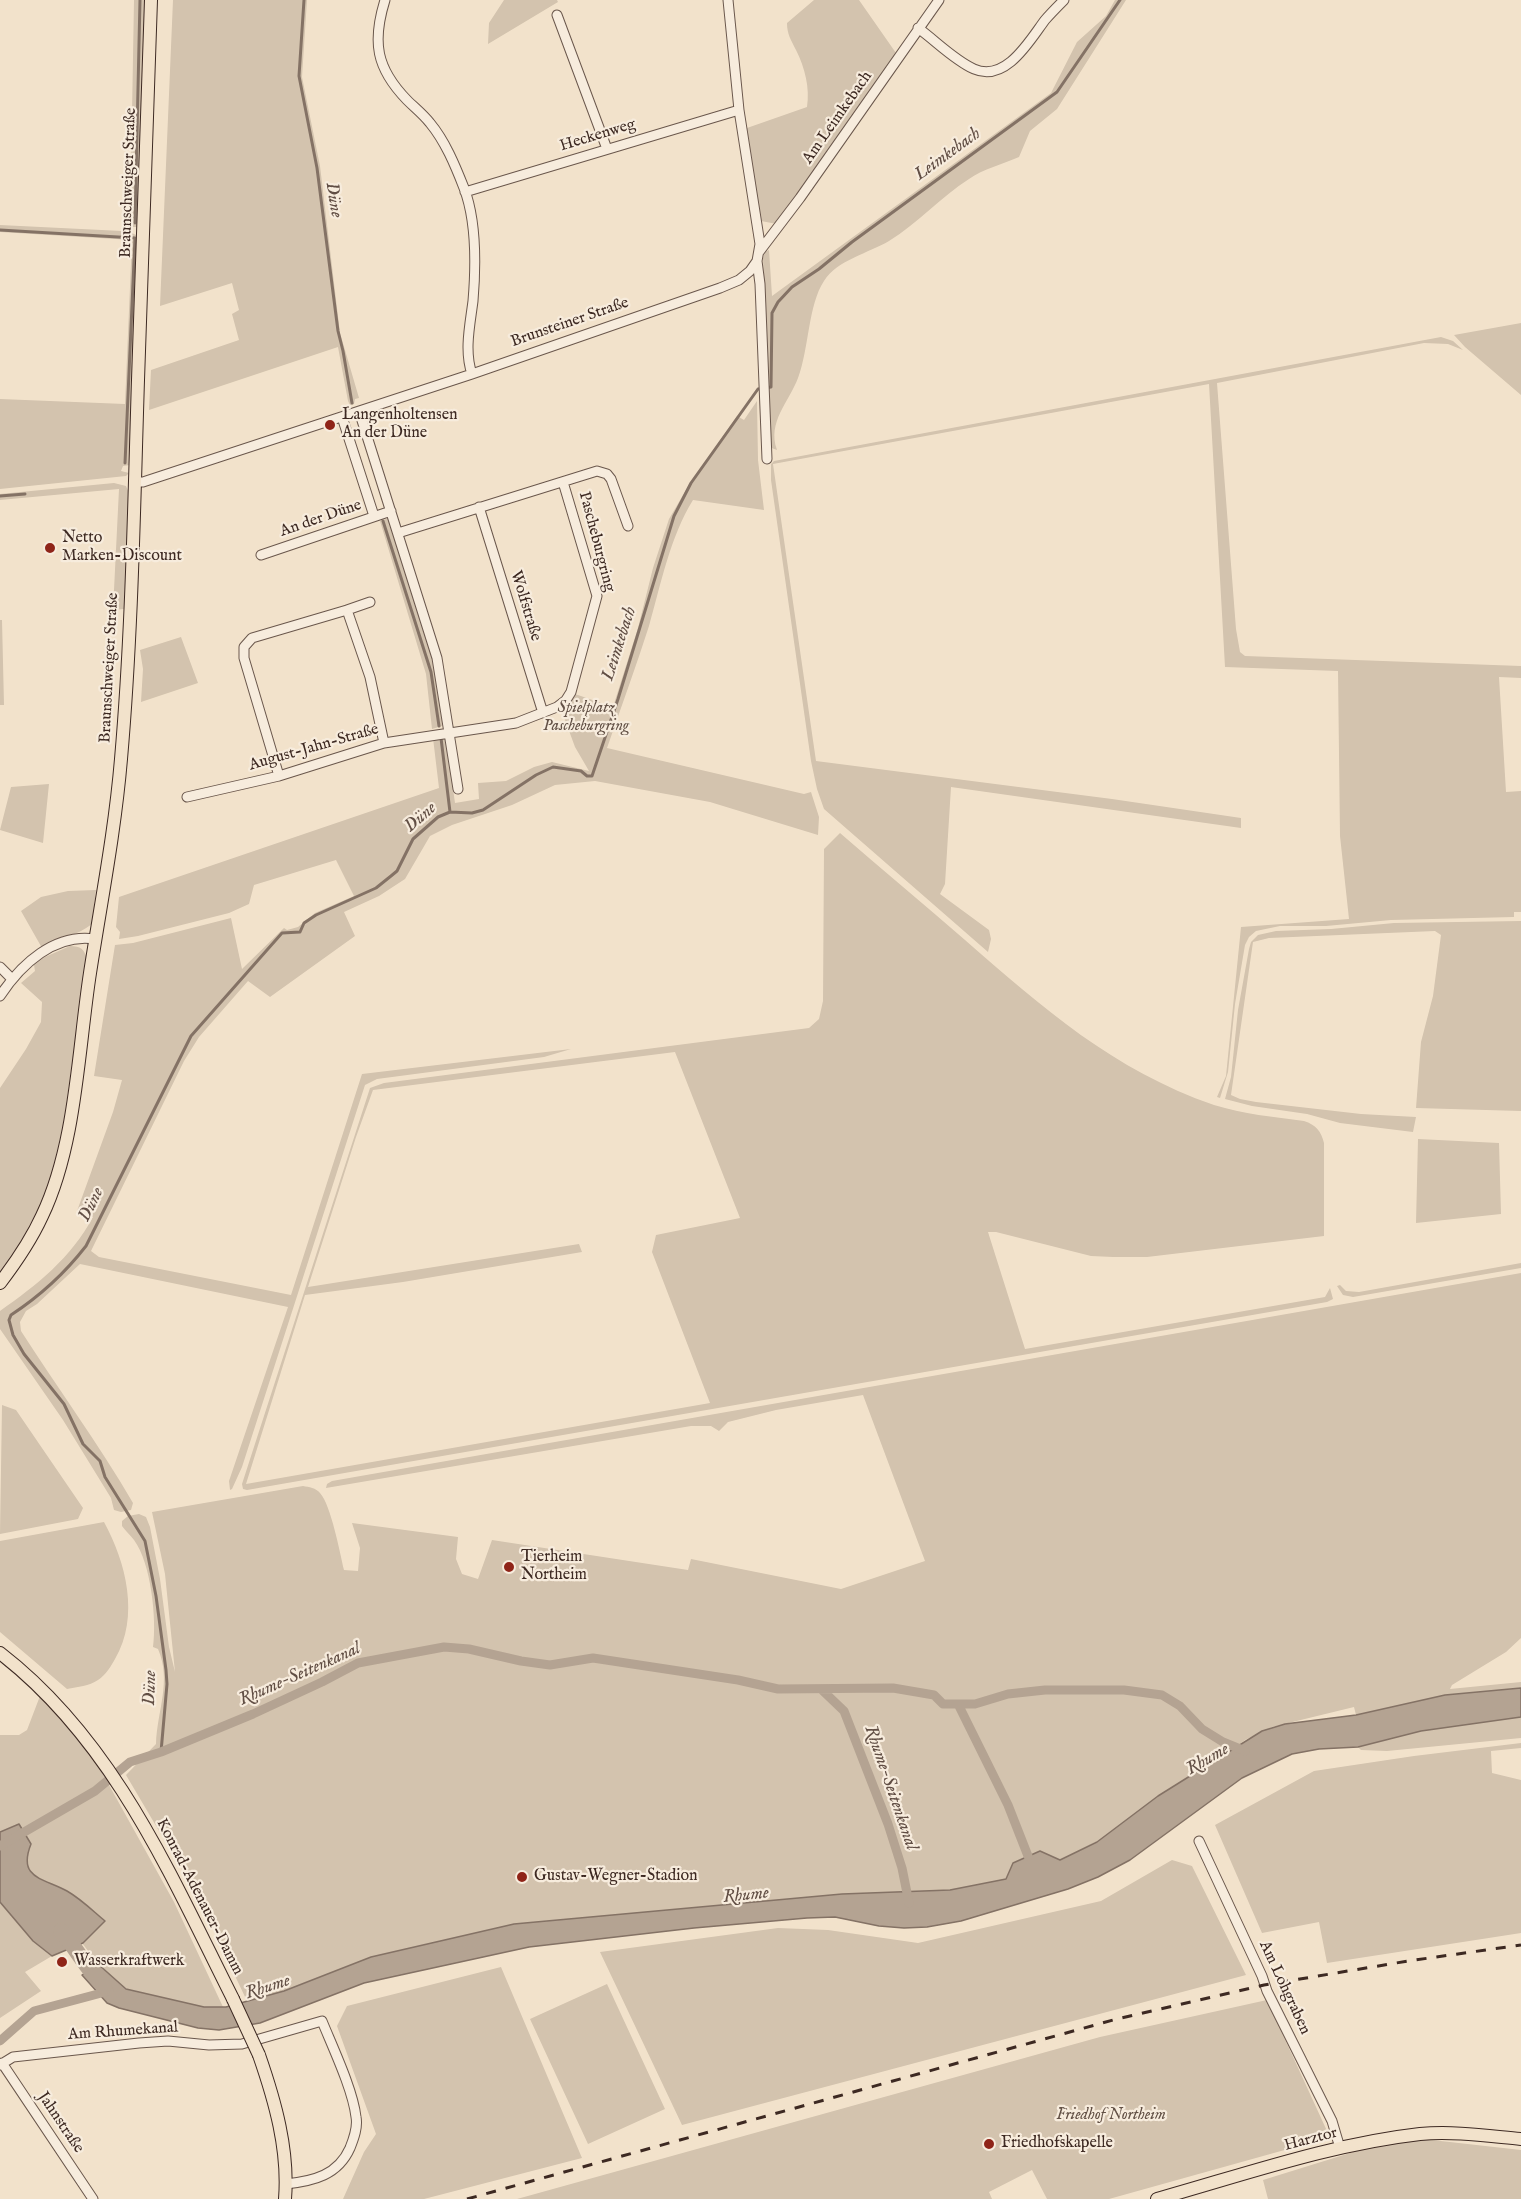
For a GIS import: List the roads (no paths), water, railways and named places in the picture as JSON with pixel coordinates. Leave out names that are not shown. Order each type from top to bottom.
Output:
[{"type":"main road","name":"Braunschweiger Straße","points":[[0,1282],[23,1251],[43,1215],[60,1166],[72,1108],[121,766],[135,482],[151,0]]},
{"type":"main road","name":"Konrad-Adenauer-Damm","points":[[0,1653],[45,1691],[80,1730],[99,1754],[145,1827],[259,2055],[277,2112],[286,2184],[285,2199]]},
{"type":"main road","name":"Harztor","points":[[1157,2199],[1340,2148],[1422,2134],[1521,2139]]},
{"type":"street","points":[[385,0],[378,32],[378,46],[383,67],[396,88],[436,130],[453,162],[465,192],[475,256],[468,349],[471,374]]},
{"type":"street","points":[[728,0],[739,110],[758,230],[767,459]]},
{"type":"street","name":"Am Leimkebach","points":[[758,256],[939,0]]},
{"type":"street","points":[[918,28],[971,67],[981,71],[990,71],[1002,67],[1014,58],[1064,0]]},
{"type":"street","points":[[557,15],[607,149]]},
{"type":"street","name":"Heckenweg","points":[[465,192],[739,110]]},
{"type":"street","name":"Brunsteiner Straße","points":[[135,482],[143,482],[342,417],[728,285],[747,274],[758,256]]},
{"type":"street","points":[[359,411],[437,658],[458,789]]},
{"type":"street","points":[[342,417],[374,516]]},
{"type":"street","name":"Pascheburgring","points":[[398,533],[597,471],[607,474],[613,483],[628,526]]},
{"type":"street","name":"Pascheburgring","points":[[450,731],[508,724],[543,713],[561,704],[571,692],[597,600],[596,590],[563,482]]},
{"type":"street","name":"Wolfstraße","points":[[479,507],[543,713]]},
{"type":"street","name":"An der Düne","points":[[261,555],[391,511]]},
{"type":"street","points":[[279,776],[244,658],[244,647],[252,638],[370,602]]},
{"type":"street","points":[[347,610],[370,677],[384,743]]},
{"type":"street","name":"August-Jahn-Straße","points":[[187,797],[279,776],[384,743],[450,731]]},
{"type":"street","points":[[0,996],[12,979],[33,959],[55,945],[73,939],[95,939]]},
{"type":"street","points":[[0,967],[12,979]]},
{"type":"street","name":"Am Lohgraben","points":[[1199,1841],[1267,1991],[1332,2121],[1340,2148]]},
{"type":"street","name":"Am Rhumekanal","points":[[1,2064],[13,2057],[139,2043],[168,2041],[209,2045],[242,2044],[322,2021],[352,2100],[357,2118],[355,2137],[346,2157],[334,2169],[309,2182],[286,2184]]},
{"type":"street","name":"Jahnstraße","points":[[1,2064],[93,2199]]},
{"type":"waterway","points":[[135,223],[140,0]]},
{"type":"waterway","name":"Düne","points":[[304,0],[299,76],[317,168],[338,331],[352,403]]},
{"type":"waterway","name":"Düne","points":[[161,1752],[167,1684],[166,1670],[156,1596],[145,1541],[105,1477],[100,1461],[83,1444],[64,1404],[24,1354],[13,1335],[9,1320],[11,1315],[51,1284],[86,1246],[191,1036],[282,933],[300,932],[304,923],[316,915],[376,888],[397,871],[413,839],[438,817],[450,812],[472,813],[483,810],[536,775],[553,767],[581,771],[587,776],[592,776],[674,516],[691,483],[758,389],[771,387],[772,313],[778,302],[792,287],[1057,92],[1120,0]]},
{"type":"waterway","points":[[0,230],[135,238],[125,463]]},
{"type":"waterway","points":[[0,496],[25,494]]},
{"type":"waterway","name":"Düne","points":[[383,521],[431,672],[439,726]]},
{"type":"waterway","name":"Düne","points":[[441,738],[450,812]]},
{"type":"waterway","name":"Rhume-Seitenkanal","points":[[0,1846],[95,1791],[130,1762],[161,1752],[253,1714],[358,1663],[444,1647],[469,1649],[550,1665],[593,1658],[738,1680],[778,1689],[893,1688],[934,1695],[943,1704],[975,1704],[1008,1694],[1045,1690],[1124,1690],[1162,1695],[1180,1706],[1202,1729],[1223,1742],[1245,1751]]},
{"type":"waterway","name":"Rhume-Seitenkanal","points":[[821,1689],[844,1711],[888,1824],[902,1868],[909,1903]]},
{"type":"waterway","points":[[958,1704],[1008,1805],[1028,1856]]},
{"type":"waterway","name":"Rhume","points":[[61,1931],[104,1986]]},
{"type":"waterway","points":[[0,2041],[34,2011],[109,1991]]},
{"type":"railway","points":[[467,2199],[1113,2020],[1264,1985],[1521,1945]]},
{"type":"place","name":"Langenholtensen An der Düne","points":[[330,425]]},
{"type":"place","name":"Netto Marken-Discount","points":[[50,548]]},
{"type":"place","name":"Tierheim Northeim","points":[[509,1567]]},
{"type":"place","name":"Gustav-Wegner-Stadion","points":[[522,1877]]},
{"type":"place","name":"Wasserkraftwerk","points":[[62,1962]]},
{"type":"place","name":"Friedhofskapelle","points":[[989,2144]]},
{"type":"water label","name":"Leimkebach","points":[[948,155]]},
{"type":"water label","name":"Leimkebach","points":[[620,644]]},
{"type":"park label","name":"Spielplatz Pascheburgring","points":[[586,718]]},
{"type":"park label","name":"Friedhof Northeim","points":[[1111,2116]]}]
